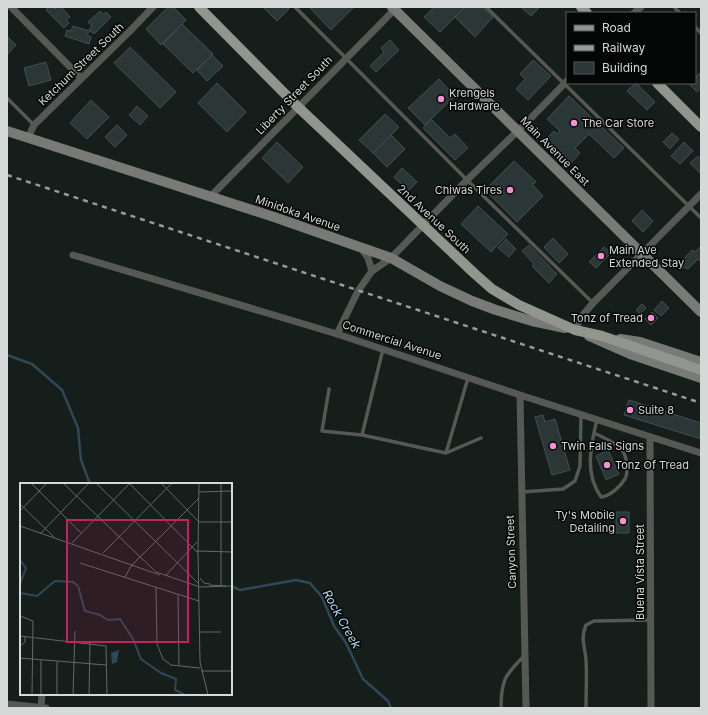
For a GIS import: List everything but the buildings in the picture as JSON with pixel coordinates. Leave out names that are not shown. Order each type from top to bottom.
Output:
[{"type":"main road","name":"2nd Avenue South","points":[[199,7],[298,107],[423,226],[492,289],[519,305],[578,332],[602,336],[701,370]]},
{"type":"main road","points":[[658,84],[701,127]]},
{"type":"street","points":[[11,7],[81,78]]},
{"type":"street","name":"Ketchum Street South","points":[[28,138],[34,125],[153,7]]},
{"type":"street","name":"Liberty Street South","points":[[210,197],[394,8]]},
{"type":"street","name":"Main Avenue East","points":[[394,8],[701,312]]},
{"type":"street","points":[[338,334],[358,290],[372,271],[391,258],[565,83]]},
{"type":"street","name":"Minidoka Avenue","points":[[7,132],[361,247],[391,258],[440,286],[472,301],[532,321],[578,332],[630,354],[701,378]]},
{"type":"street","points":[[578,332],[582,316],[593,302],[701,194]]},
{"type":"street","points":[[361,247],[368,258],[372,271]]},
{"type":"street","name":"Commercial Avenue","points":[[73,255],[338,334],[596,420],[701,453]]},
{"type":"street","points":[[602,336],[640,342],[701,362]]},
{"type":"street","name":"Canyon Street","points":[[520,395],[526,708]]},
{"type":"street","name":"Buena Vista Street","points":[[650,437],[651,708]]},
{"type":"street","points":[[7,704],[43,708],[42,695]]},
{"type":"lane","points":[[295,7],[467,180],[593,302]]},
{"type":"lane","points":[[486,7],[565,83]]},
{"type":"lane","points":[[566,84],[701,218]]},
{"type":"lane","points":[[7,98],[34,125]]},
{"type":"lane","points":[[362,435],[383,349]]},
{"type":"lane","points":[[446,454],[468,378]]},
{"type":"lane","points":[[329,389],[322,431],[362,435],[446,454],[480,438]]},
{"type":"lane","points":[[521,492],[563,489],[575,482],[580,466],[581,414]]},
{"type":"lane","points":[[594,433],[608,440],[622,450],[626,458],[627,471],[625,479],[609,496],[601,497],[596,490],[590,467],[590,452],[596,420]]},
{"type":"lane","points":[[586,708],[586,658],[583,644],[583,633],[586,625],[594,621],[651,620]]},
{"type":"lane","points":[[501,708],[501,692],[504,679],[515,664],[525,654]]},
{"type":"waterway","name":"Rock Creek","points":[[7,355],[32,364],[62,390],[78,428],[81,460],[90,483]]},
{"type":"waterway","name":"Rock Creek","points":[[232,586],[240,590],[296,580],[310,583],[322,597],[334,626],[346,643],[363,679],[388,701],[391,708]]},
{"type":"railway","points":[[7,175],[701,403]]},
{"type":"place","name":"Krengels Hardware","points":[[441,99]]},
{"type":"place","name":"The Car Store","points":[[574,123]]},
{"type":"place","name":"Chiwas Tires","points":[[510,190]]},
{"type":"place","name":"Main Ave Extended Stay","points":[[601,256]]},
{"type":"place","name":"Tonz of Tread","points":[[651,318]]},
{"type":"place","name":"Suite 8","points":[[630,410]]},
{"type":"place","name":"Twin Falls Signs","points":[[553,446]]},
{"type":"place","name":"Tonz Of Tread","points":[[607,465]]},
{"type":"place","name":"Ty's Mobile Detailing","points":[[623,521]]}]
